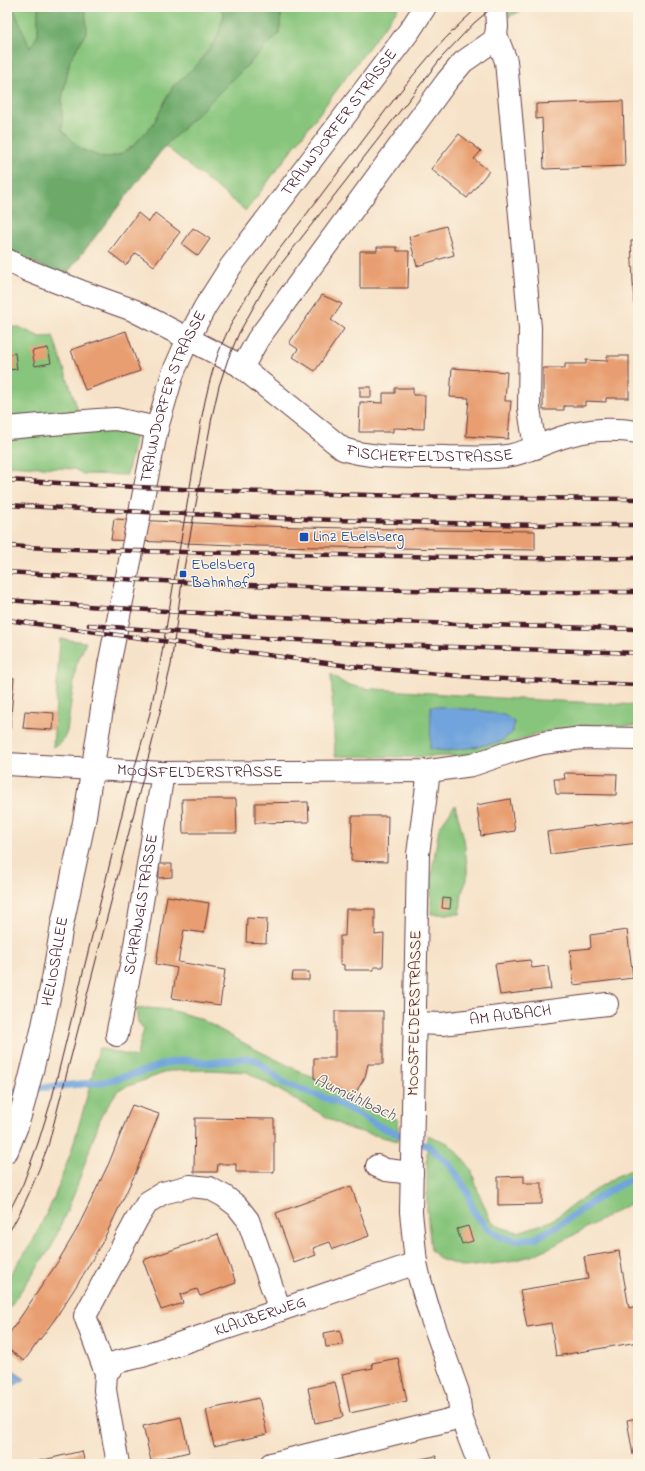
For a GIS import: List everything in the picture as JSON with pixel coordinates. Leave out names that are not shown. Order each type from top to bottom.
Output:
[{"type":"street","name":"TRAUNDORFER STRASSE","points":[[92,769],[109,665],[157,428],[173,373],[188,339],[205,307],[231,266],[410,30],[425,7]]},
{"type":"street","points":[[496,7],[496,35],[506,61],[517,174],[530,328],[529,408],[535,448]]},
{"type":"street","points":[[242,368],[258,339],[447,80],[463,62],[492,42],[496,35]]},
{"type":"street","name":"FISCHERFELDSTRASSE","points":[[7,260],[73,288],[133,310],[242,368],[343,449],[359,454],[384,456],[480,457],[510,455],[526,452],[572,434],[595,430],[620,429],[638,432]]},
{"type":"street","points":[[7,428],[97,420],[116,420],[157,428]]},
{"type":"street","name":"MOOSFELDERSTRASSE","points":[[92,769],[163,773],[429,771],[472,765],[543,743],[582,738],[638,739]]},
{"type":"street","points":[[7,764],[92,769]]},
{"type":"street","name":"HELIOSALLEE","points":[[7,1151],[17,1126],[24,1102],[53,979],[62,926],[84,822],[92,769]]},
{"type":"street","name":"MOOSFELDERSTRASSE","points":[[429,771],[418,854],[411,1212],[416,1263],[430,1314],[458,1392],[461,1417],[479,1464]]},
{"type":"street","name":"SCHRANGLSTRASSE","points":[[117,1035],[134,950],[163,773]]},
{"type":"street","name":"AM AUBACH","points":[[414,1023],[442,1024],[607,1004]]},
{"type":"street","points":[[377,1166],[386,1170],[412,1173]]},
{"type":"street","points":[[118,1464],[105,1390],[106,1373],[84,1316],[137,1219],[148,1202],[163,1193],[190,1186],[209,1188],[224,1196],[237,1206],[248,1220],[280,1310]]},
{"type":"street","name":"KLAUBERWEG","points":[[106,1373],[118,1362],[142,1356],[416,1263]]},
{"type":"street","points":[[271,1464],[461,1417]]},
{"type":"green space","points":[[7,7],[13,7],[30,48],[38,35],[38,7],[85,7],[87,31],[70,60],[62,99],[62,130],[81,149],[103,158],[119,155],[133,146],[154,123],[173,86],[199,63],[218,36],[224,14],[220,7],[282,7],[279,34],[165,146],[65,276],[7,252]]},
{"type":"green space","points":[[13,7],[38,7],[38,35],[30,49]]},
{"type":"green space","points":[[85,7],[220,7],[224,14],[218,36],[199,63],[173,86],[154,123],[133,146],[119,155],[103,158],[81,149],[62,130],[62,99],[70,60],[87,31]]},
{"type":"green space","points":[[282,7],[399,7],[246,211],[165,146],[279,34]]},
{"type":"green space","points":[[510,7],[530,7],[508,17]]},
{"type":"green space","points":[[7,327],[19,327],[40,337],[53,336],[80,416],[7,423]]},
{"type":"green space","points":[[114,428],[128,431],[136,435],[127,475],[83,474],[74,469],[7,465],[7,436]]},
{"type":"green space","points":[[60,639],[86,642],[76,666],[67,731],[62,741],[53,747]]},
{"type":"green space","points":[[331,674],[345,684],[362,688],[499,698],[638,705],[638,726],[581,725],[535,734],[500,748],[458,756],[335,756]]},
{"type":"green space","points":[[455,805],[464,839],[467,865],[467,880],[462,892],[460,914],[431,914],[431,878],[439,828]]},
{"type":"green space","points":[[148,1008],[170,1010],[199,1018],[251,1047],[398,1120],[398,1141],[346,1128],[247,1072],[210,1070],[169,1071],[118,1090],[101,1116],[75,1192],[52,1246],[7,1311],[7,1279],[33,1241],[54,1198],[71,1152],[99,1048],[136,1057],[144,1029],[138,1022],[136,1009]]},
{"type":"green space","points":[[427,1135],[448,1143],[462,1157],[471,1169],[478,1191],[491,1222],[503,1228],[518,1232],[551,1221],[615,1177],[638,1167],[638,1199],[563,1241],[534,1255],[509,1262],[464,1267],[442,1260],[431,1251],[427,1210]]},
{"type":"water","points":[[431,706],[477,710],[504,715],[514,722],[513,732],[500,742],[446,751],[430,749]]},
{"type":"water","points":[[7,1367],[25,1379],[7,1390]]},
{"type":"building","points":[[623,101],[625,166],[544,169],[542,118],[536,119],[536,104]]},
{"type":"building","points":[[459,134],[481,151],[474,159],[489,171],[467,198],[431,169]]},
{"type":"building","points":[[138,213],[149,222],[155,213],[180,232],[154,266],[136,253],[126,265],[109,252]]},
{"type":"building","points":[[446,226],[454,255],[417,266],[409,237]]},
{"type":"building","points":[[193,228],[210,239],[198,256],[182,244]]},
{"type":"building","points":[[631,241],[638,241],[638,303],[634,303]]},
{"type":"building","points":[[377,247],[397,247],[397,251],[409,251],[408,288],[360,288],[360,251],[377,251]]},
{"type":"building","points":[[322,295],[342,304],[331,320],[344,329],[315,371],[293,357],[298,349],[289,343]]},
{"type":"building","points":[[126,331],[140,371],[85,390],[71,350]]},
{"type":"building","points":[[48,348],[51,363],[35,366],[32,351]]},
{"type":"building","points":[[15,353],[17,369],[7,370],[7,355]]},
{"type":"building","points":[[607,356],[629,356],[629,398],[606,398],[606,402],[585,401],[585,406],[564,406],[564,410],[543,410],[543,368],[565,368],[565,364],[586,364],[586,360],[607,361]]},
{"type":"building","points":[[452,368],[507,372],[505,401],[511,401],[508,439],[466,436],[469,398],[450,397]]},
{"type":"building","points":[[360,387],[371,387],[371,397],[360,397]]},
{"type":"building","points":[[395,388],[413,388],[413,395],[425,395],[424,429],[393,428],[393,432],[359,432],[360,402],[383,403],[383,393],[395,393]]},
{"type":"building","points":[[114,519],[260,526],[535,531],[535,550],[258,546],[111,540]]},
{"type":"building","points":[[7,677],[14,678],[10,728],[7,728]]},
{"type":"building","points":[[25,711],[54,713],[53,730],[23,728]]},
{"type":"building","points":[[564,773],[617,774],[616,795],[556,794],[554,779],[565,779]]},
{"type":"building","points":[[182,799],[236,799],[237,833],[183,833]]},
{"type":"building","points":[[510,799],[515,831],[481,836],[477,805]]},
{"type":"building","points":[[308,802],[309,822],[255,823],[255,803]]},
{"type":"building","points":[[352,816],[388,816],[387,862],[351,861]]},
{"type":"building","points":[[638,820],[638,843],[550,854],[547,832]]},
{"type":"building","points":[[159,864],[172,864],[172,877],[159,878]]},
{"type":"building","points":[[167,896],[209,903],[204,933],[184,930],[178,962],[225,970],[220,1005],[172,998],[177,968],[156,964]]},
{"type":"building","points":[[443,898],[451,899],[450,909],[442,908]]},
{"type":"building","points":[[346,909],[375,909],[375,935],[384,934],[383,967],[374,967],[374,970],[344,970],[344,965],[340,964],[340,936],[345,936]]},
{"type":"building","points":[[247,918],[267,919],[266,943],[246,942]]},
{"type":"building","points":[[627,930],[633,978],[574,985],[570,950],[591,948],[590,935]]},
{"type":"building","points":[[530,960],[532,968],[548,966],[551,989],[500,995],[495,964]]},
{"type":"building","points":[[293,972],[309,972],[309,980],[292,980]]},
{"type":"building","points":[[335,1011],[383,1011],[383,1064],[368,1064],[365,1077],[353,1097],[314,1078],[314,1058],[335,1058]]},
{"type":"building","points":[[132,1105],[159,1114],[136,1172],[103,1241],[82,1277],[55,1319],[24,1361],[7,1348],[7,1337],[57,1263],[76,1231],[109,1163]]},
{"type":"building","points":[[195,1118],[274,1119],[274,1172],[236,1172],[236,1164],[218,1164],[217,1172],[194,1172]]},
{"type":"building","points":[[524,1176],[524,1183],[542,1183],[542,1204],[498,1205],[498,1177]]},
{"type":"building","points":[[351,1186],[369,1236],[333,1249],[330,1242],[313,1248],[316,1255],[294,1263],[276,1213]]},
{"type":"building","points":[[468,1226],[473,1241],[462,1244],[457,1229]]},
{"type":"building","points":[[218,1234],[236,1283],[200,1296],[197,1289],[180,1295],[183,1303],[161,1310],[143,1260]]},
{"type":"building","points":[[619,1251],[629,1308],[638,1306],[638,1342],[556,1356],[551,1323],[527,1327],[520,1290],[588,1279],[584,1257]]},
{"type":"building","points":[[340,1330],[343,1345],[326,1347],[324,1333]]},
{"type":"building","points":[[398,1358],[407,1401],[350,1413],[342,1374],[373,1368],[372,1363]]},
{"type":"building","points":[[335,1382],[343,1417],[315,1423],[308,1388]]},
{"type":"building","points":[[259,1398],[267,1434],[214,1446],[206,1410]]},
{"type":"building","points":[[181,1417],[189,1452],[151,1461],[143,1426]]},
{"type":"building","points":[[638,1418],[638,1454],[633,1455],[627,1420]]},
{"type":"building","points":[[82,1451],[85,1464],[40,1464],[39,1461]]},
{"type":"building","points":[[436,1456],[438,1464],[400,1464],[400,1463]]},
{"type":"waterway","name":"Aumühlbach","points":[[7,1091],[103,1082],[135,1074],[167,1063],[186,1060],[211,1063],[246,1058],[256,1060],[284,1083],[336,1102],[381,1127],[430,1147],[450,1165],[467,1191],[474,1212],[488,1229],[502,1238],[517,1240],[536,1238],[562,1223],[607,1192],[638,1175]]},
{"type":"tram line","points":[[7,1216],[23,1184],[52,1098],[125,802],[150,713],[160,664],[202,416],[213,369],[225,336],[243,302],[275,254],[415,74],[445,39],[478,7]]},
{"type":"tram line","points":[[7,1235],[25,1203],[48,1146],[159,716],[171,665],[183,574],[212,417],[219,386],[228,359],[239,333],[263,290],[281,264],[442,57],[474,23],[493,7]]},
{"type":"railway","points":[[7,480],[86,485],[322,494],[638,499]]},
{"type":"railway","points":[[7,505],[401,522],[638,525]]},
{"type":"railway","points":[[7,546],[217,553],[490,558],[638,558]]},
{"type":"railway","points":[[7,572],[322,588],[638,592]]},
{"type":"railway","points":[[7,600],[165,611],[322,619],[638,629]]},
{"type":"railway","points":[[7,620],[349,666],[483,678],[638,685]]},
{"type":"railway","points":[[89,625],[201,634],[362,644],[638,653]]},
{"type":"place","name":"Linz Ebelsberg","points":[[304,537]]},
{"type":"place","name":"Ebelsberg Bahnhof","points":[[183,574]]}]
